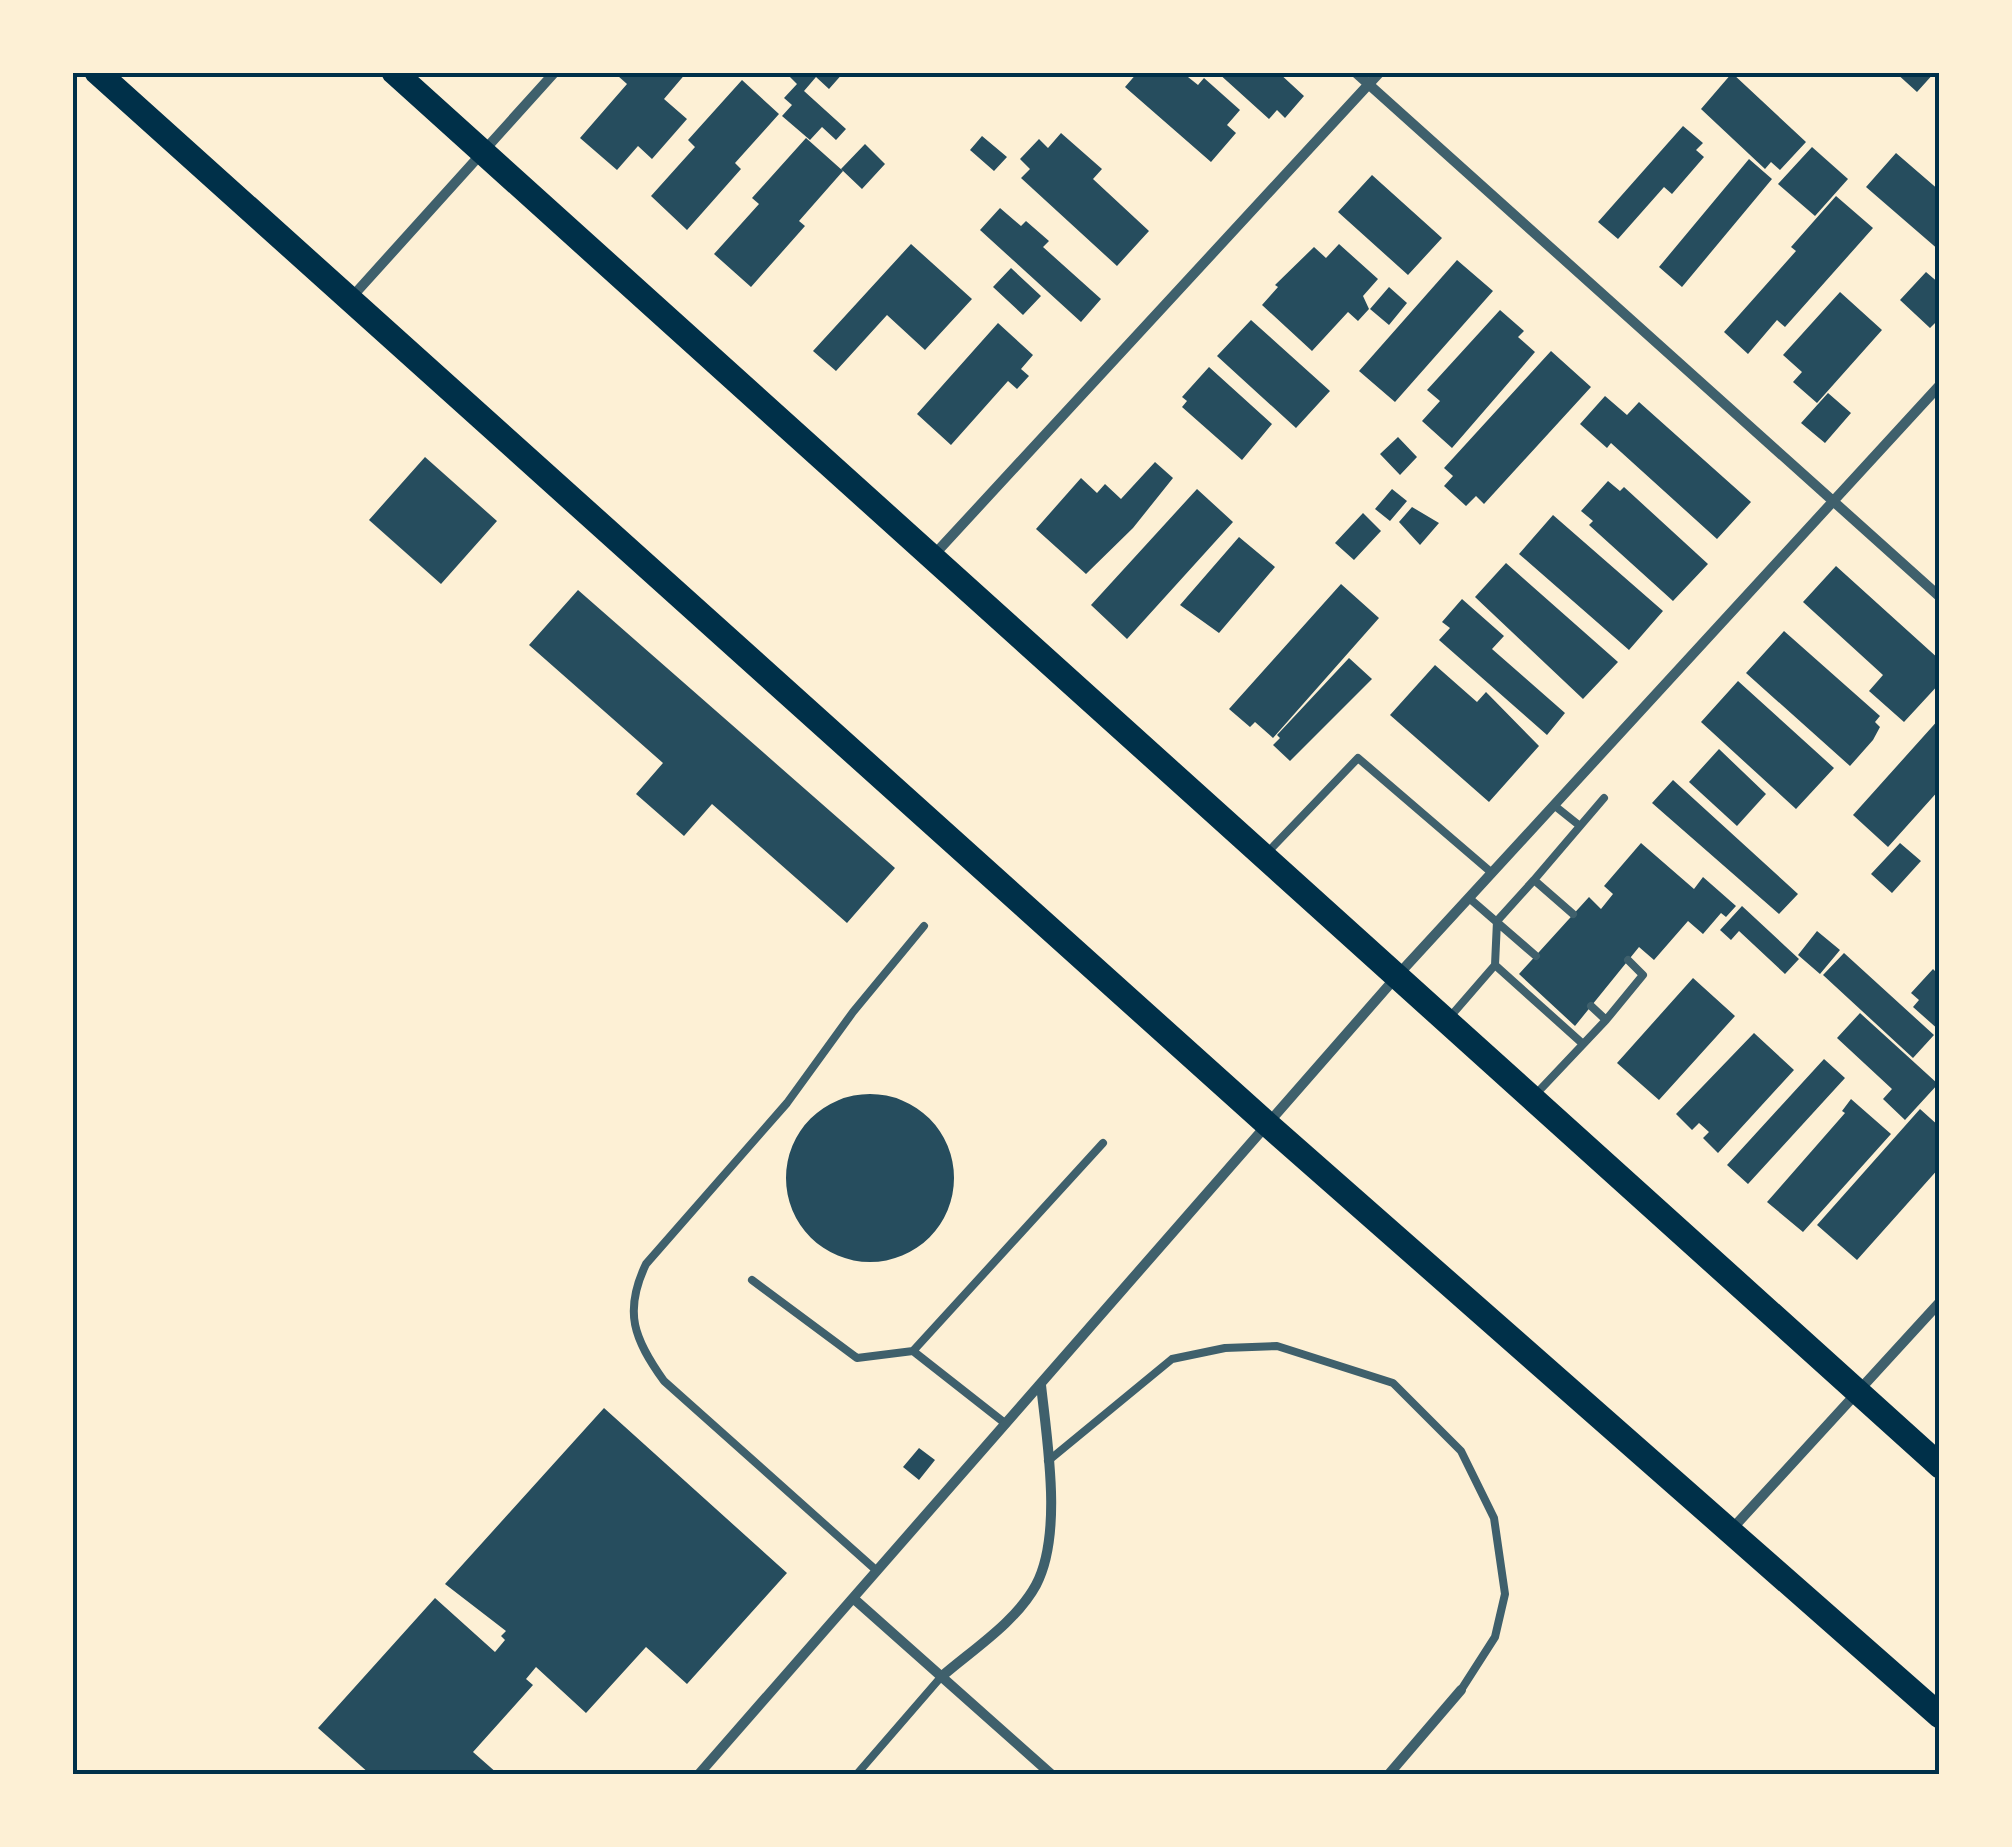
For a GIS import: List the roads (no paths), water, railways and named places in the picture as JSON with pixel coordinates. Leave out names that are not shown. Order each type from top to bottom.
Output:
[{"type":"main road","points":[[98,72],[1266,1122],[1728,1534],[1940,1716]]},
{"type":"main road","points":[[394,72],[1940,1466]]},
{"type":"street","points":[[350,300],[555,72]]},
{"type":"street","points":[[1355,72],[1940,597]]},
{"type":"street","points":[[932,556],[1380,72]]},
{"type":"street","points":[[700,1774],[1042,1385],[1266,1122],[1940,384]]},
{"type":"street","points":[[1728,1534],[1940,1302]]},
{"type":"street","points":[[941,1677],[1014,1614],[1035,1588],[1046,1546],[1048,1461],[1042,1385]]},
{"type":"street","points":[[854,1598],[1050,1774]]},
{"type":"street","points":[[1389,1774],[1461,1690]]},
{"type":"lane","points":[[1264,856],[1358,758],[1492,874]]},
{"type":"lane","points":[[1446,1021],[1495,965],[1497,921],[1604,798]]},
{"type":"lane","points":[[1555,806],[1580,826]]},
{"type":"lane","points":[[1534,880],[1573,914]]},
{"type":"lane","points":[[1469,898],[1536,956]]},
{"type":"lane","points":[[877,1571],[664,1381],[642,1350],[634,1319],[633,1291],[646,1264],[787,1103],[853,1012],[924,926]]},
{"type":"lane","points":[[1530,1100],[1643,976],[1628,960]]},
{"type":"lane","points":[[1495,965],[1583,1044]]},
{"type":"lane","points":[[1591,1006],[1606,1020]]},
{"type":"lane","points":[[752,1280],[857,1358],[913,1351],[1103,1143]]},
{"type":"lane","points":[[1048,1461],[1172,1359],[1224,1348],[1276,1346],[1393,1383],[1461,1451],[1494,1518],[1505,1594],[1494,1637],[1461,1690]]},
{"type":"lane","points":[[913,1351],[1006,1424]]},
{"type":"lane","points":[[857,1774],[941,1677]]}]
